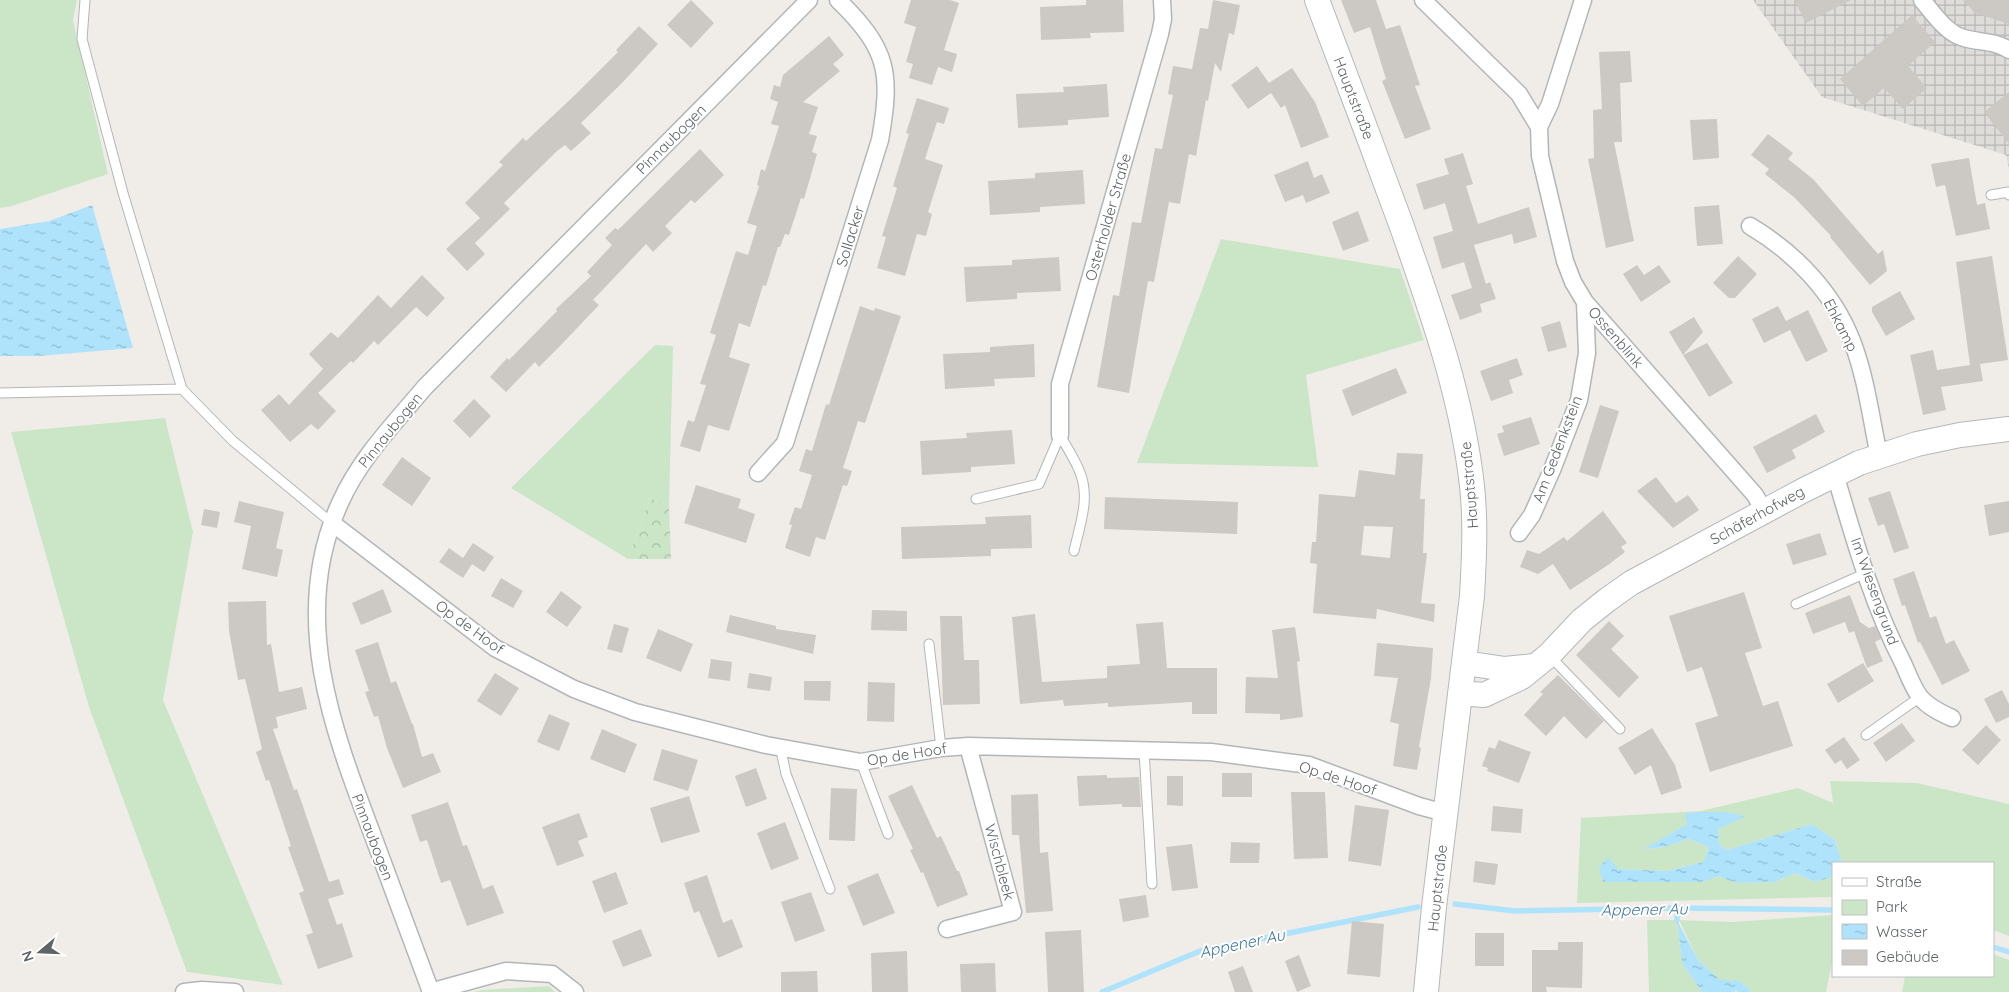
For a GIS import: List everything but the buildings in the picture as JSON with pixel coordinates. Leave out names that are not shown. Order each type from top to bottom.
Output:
[{"type":"main road","name":"Hauptstraße","points":[[1317,0],[1423,285],[1453,383],[1465,436],[1473,500],[1474,554],[1472,596],[1445,813],[1426,992]]},
{"type":"main road","name":"Schäferhofweg","points":[[1461,693],[1484,695],[1522,677],[1543,661],[1582,620],[1607,600],[1632,584],[1764,511],[1835,474],[1917,444],[2009,429]]},
{"type":"main road","points":[[1465,663],[1505,669],[1543,661]]},
{"type":"street","name":"Pinnaubogen","points":[[431,992],[348,770],[327,695],[320,662],[316,606],[318,576],[324,546],[339,503],[356,472],[373,448],[425,387],[809,0]]},
{"type":"street","name":"Sollacker","points":[[758,473],[785,443],[880,140],[886,104],[883,64],[869,34],[838,0]]},
{"type":"street","name":"Osterholder Straße","points":[[1060,435],[1060,384],[1160,34],[1163,19],[1162,0]]},
{"type":"street","name":"Ossenblink","points":[[1423,0],[1519,94],[1539,127]]},
{"type":"street","name":"Ossenblink","points":[[1583,0],[1550,104],[1539,127],[1540,156],[1565,261],[1585,302],[1755,496],[1764,511]]},
{"type":"street","points":[[1922,0],[1951,32],[1963,38],[1992,42],[2009,50]]},
{"type":"street","name":"Ehkamp","points":[[1750,226],[1771,238],[1806,271],[1826,294],[1840,318],[1852,340],[1860,366],[1880,456]]},
{"type":"street","name":"Am Gedenkstein","points":[[1519,533],[1536,506],[1552,470],[1578,400],[1587,353],[1585,302]]},
{"type":"street","name":"Im Wiesengrund","points":[[1835,474],[1883,622],[1920,697],[1934,710],[1952,718]]},
{"type":"street","name":"Op de Hoof","points":[[332,524],[494,648],[574,689],[635,712],[766,745],[861,762],[940,748],[968,746],[1211,752],[1310,765],[1419,806],[1445,813]]},
{"type":"street","name":"Wischbleek","points":[[947,929],[1013,912],[968,746]]},
{"type":"street","points":[[431,992],[506,971],[552,974],[575,992]]},
{"type":"street","points":[[184,992],[202,990],[236,992]]},
{"type":"lane","points":[[84,0],[82,39],[123,193],[182,389],[233,440],[332,524]]},
{"type":"lane","points":[[1991,195],[2008,192],[2009,195]]},
{"type":"lane","points":[[0,393],[182,389]]},
{"type":"lane","points":[[976,499],[1039,484],[1060,435]]},
{"type":"lane","points":[[1060,435],[1079,470],[1085,495],[1084,508],[1074,551]]},
{"type":"lane","points":[[1796,604],[1866,573]]},
{"type":"lane","points":[[930,644],[940,748]]},
{"type":"lane","points":[[1543,661],[1620,729]]},
{"type":"lane","points":[[1866,735],[1920,697]]},
{"type":"lane","points":[[780,746],[786,774],[830,889]]},
{"type":"lane","points":[[1144,751],[1152,884]]},
{"type":"lane","points":[[861,762],[888,834]]},
{"type":"shaded area","points":[[1753,0],[2009,0],[2009,170],[2006,155],[1822,97]]},
{"type":"green space","points":[[0,0],[77,0],[73,20],[108,174],[12,206],[0,208]]},
{"type":"green space","points":[[1221,239],[1400,269],[1424,340],[1306,375],[1318,467],[1137,463]]},
{"type":"green space","points":[[655,345],[673,346],[669,506],[650,498],[628,559],[511,488]]},
{"type":"green space","points":[[165,418],[193,532],[163,700],[283,985],[187,972],[89,707],[11,432]]},
{"type":"green space","points":[[650,498],[669,506],[671,559],[628,559]]},
{"type":"green space","points":[[1830,781],[1917,783],[2009,804],[2009,936],[1994,930],[1994,862],[1842,862],[1835,840],[1812,824],[1727,850],[1719,844],[1718,828],[1745,816],[1726,812],[1685,813],[1687,824],[1645,849],[1664,847],[1689,839],[1709,847],[1703,862],[1667,871],[1599,868],[1703,882],[1718,875],[1737,883],[1775,882],[1795,873],[1815,882],[1832,877],[1832,897],[1577,903],[1581,818],[1701,811],[1798,788],[1833,803]]},
{"type":"green space","points":[[1832,915],[1832,963],[1826,992],[1752,992],[1740,981],[1720,981],[1698,960],[1679,920],[1732,922]]},
{"type":"green space","points":[[1647,920],[1677,920],[1682,963],[1702,992],[1649,992]]},
{"type":"green space","points":[[1994,954],[2009,960],[2009,992],[1902,992],[1905,977],[1994,977]]},
{"type":"green space","points":[[549,986],[555,992],[474,992],[481,990]]},
{"type":"water","points":[[92,205],[133,348],[39,356],[0,356],[0,229],[49,221]]},
{"type":"water","points":[[1726,812],[1746,816],[1718,829],[1719,844],[1727,850],[1812,824],[1835,840],[1842,862],[1832,862],[1832,877],[1815,882],[1795,873],[1775,882],[1737,883],[1718,876],[1703,882],[1603,882],[1599,868],[1608,857],[1618,869],[1667,871],[1703,862],[1709,847],[1689,839],[1664,847],[1644,849],[1687,824],[1685,813]]},
{"type":"water","points":[[1677,920],[1698,960],[1720,980],[1740,981],[1752,992],[1737,992],[1736,990],[1735,992],[1702,992],[1682,963]]},
{"type":"waterway","name":"Appener Au","points":[[1455,904],[1515,911],[1677,908],[1832,910]]},
{"type":"waterway","name":"Appener Au","points":[[1102,992],[1200,951],[1418,907]]},
{"type":"waterway","points":[[1677,908],[1677,920]]},
{"type":"waterway","name":"Appener Au","points":[[1994,947],[2009,952]]}]
